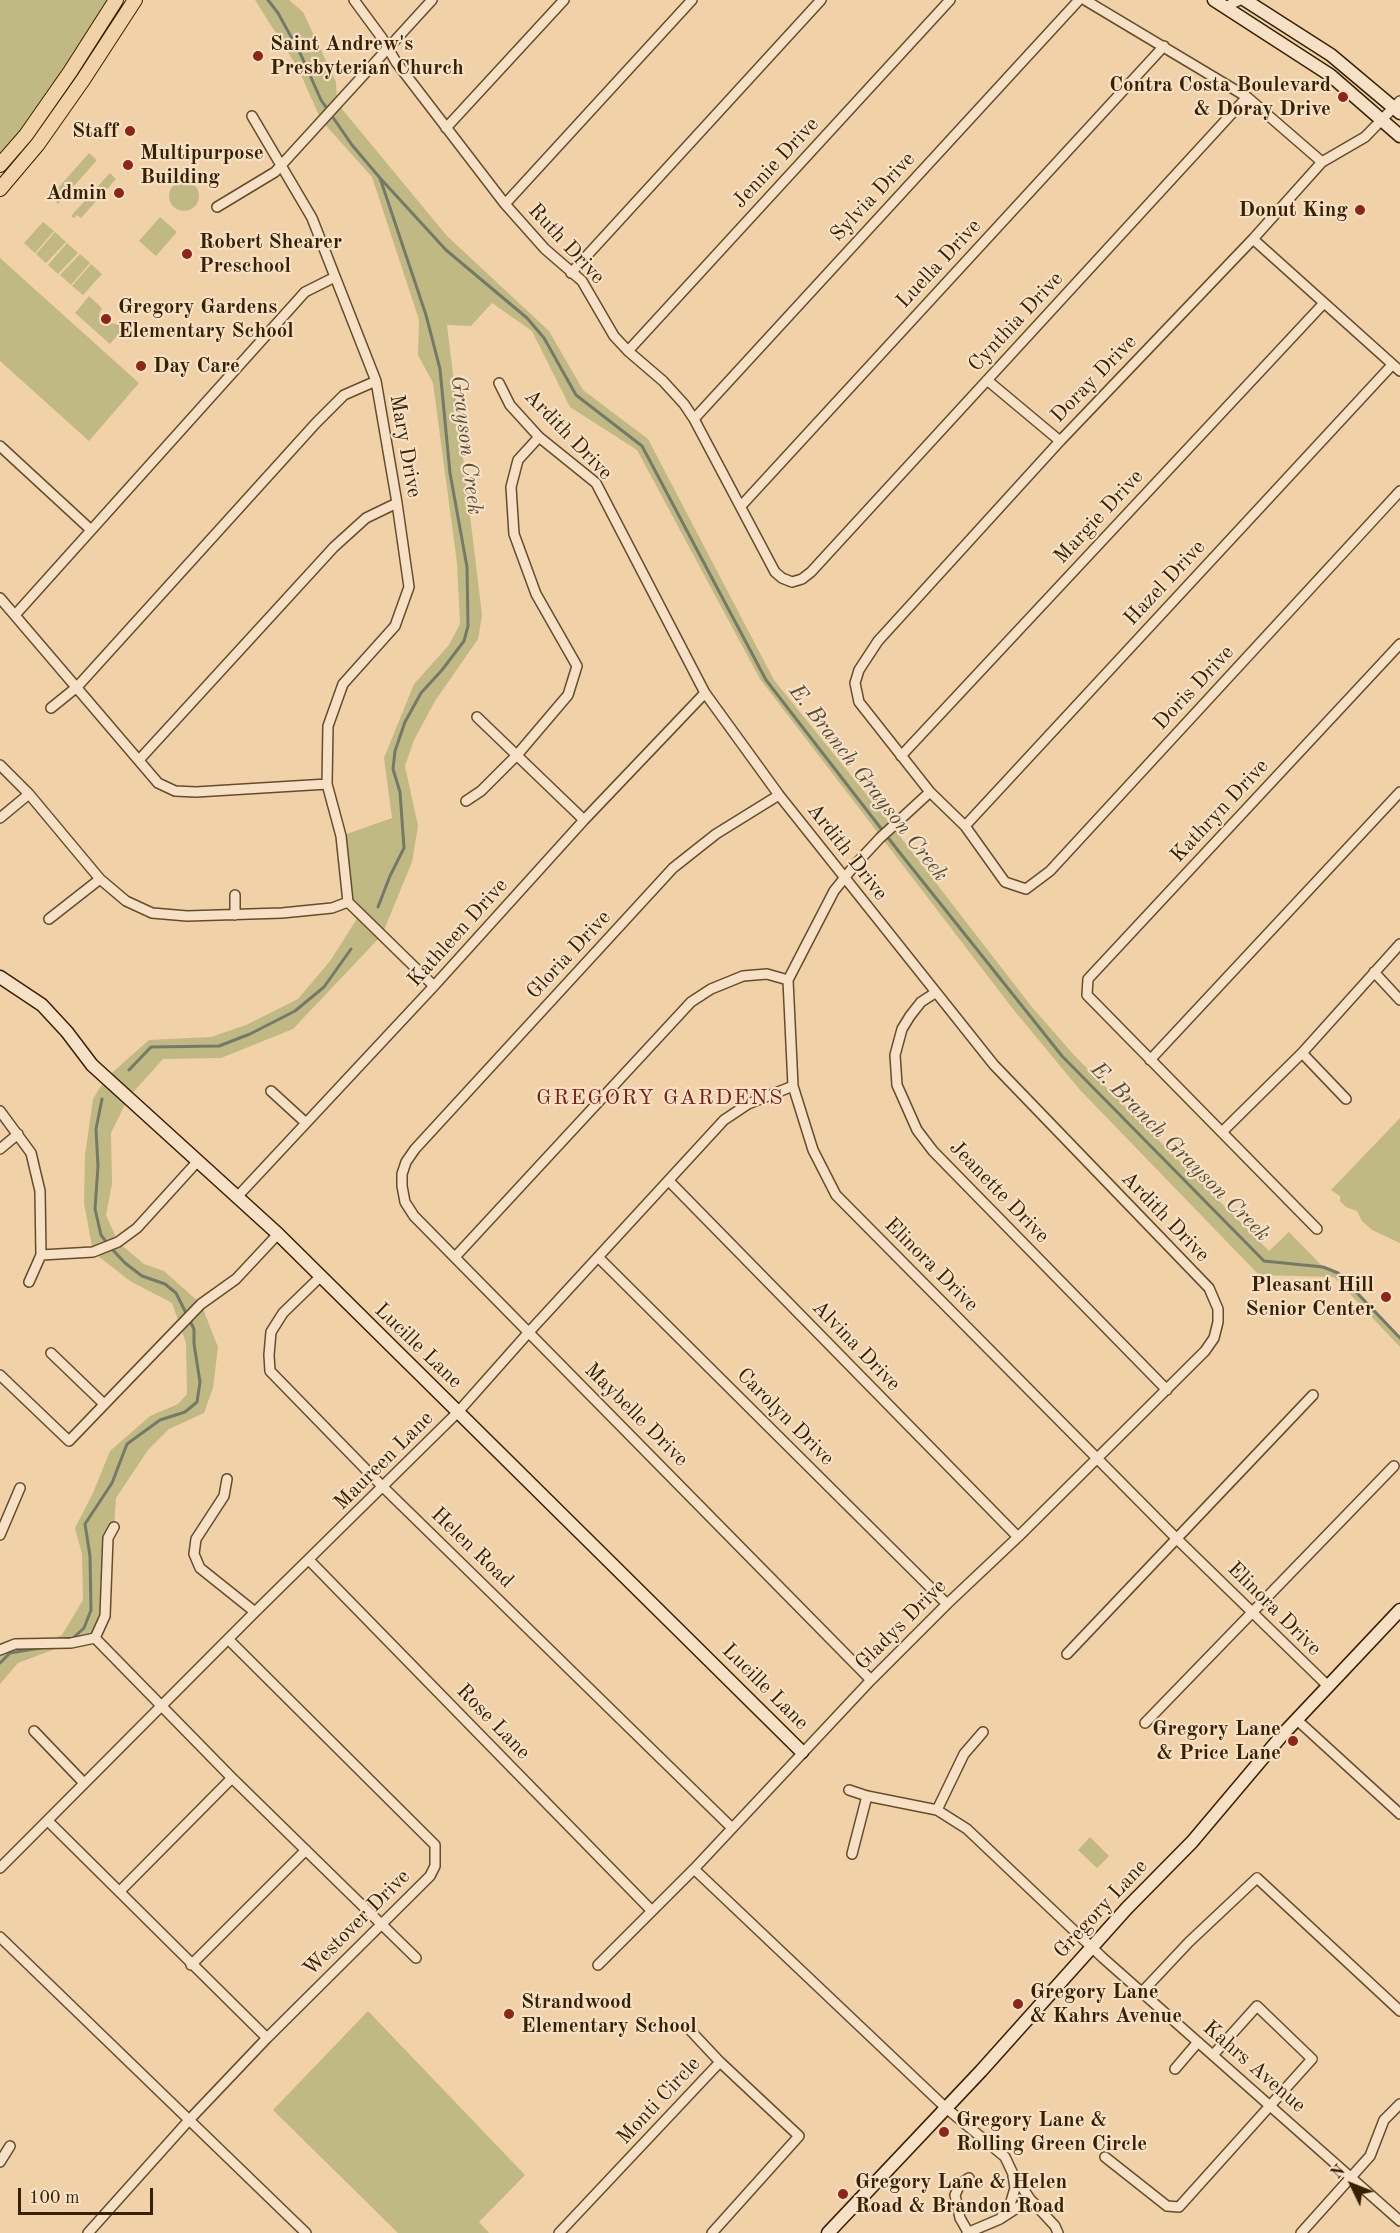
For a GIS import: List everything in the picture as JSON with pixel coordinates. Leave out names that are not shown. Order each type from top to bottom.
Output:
[{"type":"main road","points":[[0,165],[26,135],[116,0]]},
{"type":"main road","points":[[0,189],[38,144],[135,0]]},
{"type":"main road","points":[[1245,0],[1331,55],[1398,107]]},
{"type":"main road","points":[[1219,3],[1330,75],[1400,136]]},
{"type":"main road","name":"Lucille Lane","points":[[0,977],[42,1005],[67,1032],[92,1065],[278,1234],[802,1752]]},
{"type":"main road","name":"Gregory Lane","points":[[828,2233],[946,2108],[1126,1908],[1205,1828],[1296,1719],[1400,1610]]},
{"type":"street","name":"Ruth Drive","points":[[354,0],[446,128],[505,204],[545,249],[588,289],[614,336],[663,381],[684,404],[776,572],[792,582],[802,579],[811,572]]},
{"type":"street","points":[[217,207],[275,172],[432,0]]},
{"type":"street","points":[[446,128],[564,0]]},
{"type":"street","points":[[505,204],[692,0]]},
{"type":"street","points":[[571,273],[821,0]]},
{"type":"street","name":"Jennie Drive","points":[[628,351],[950,0]]},
{"type":"street","name":"Sylvia Drive","points":[[694,419],[1079,0]]},
{"type":"street","points":[[1085,0],[1247,97],[1322,162]]},
{"type":"street","points":[[1219,3],[1239,0]]},
{"type":"street","name":"Luella Drive","points":[[741,506],[1164,46]]},
{"type":"street","name":"Cynthia Drive","points":[[811,572],[1247,97]]},
{"type":"street","name":"Doray Drive","points":[[901,756],[859,702],[855,683],[859,670],[878,641],[1060,441],[1253,239],[1322,162],[1357,143],[1398,107]]},
{"type":"street","name":"Mary Drive","points":[[252,116],[312,218],[376,381],[409,587],[395,626],[343,684],[328,726],[327,784],[341,836],[348,902]]},
{"type":"street","points":[[1253,239],[1396,368]]},
{"type":"street","points":[[15,615],[305,292],[335,277]]},
{"type":"street","name":"Margie Drive","points":[[901,756],[1324,303]]},
{"type":"street","name":"Hazel Drive","points":[[964,826],[1396,368]]},
{"type":"street","points":[[987,380],[1060,441]]},
{"type":"street","points":[[51,708],[77,687],[316,423],[344,395],[376,381]]},
{"type":"street","name":"Ardith Drive","points":[[499,383],[510,405],[539,437],[596,483],[705,693],[779,795],[994,1065],[1209,1288],[1218,1309]]},
{"type":"street","points":[[466,801],[481,791],[518,755],[568,695],[577,666],[536,594],[514,534],[511,487],[513,478],[518,460],[539,437]]},
{"type":"street","points":[[0,446],[90,530]]},
{"type":"street","name":"Doris Drive","points":[[964,826],[1005,882],[1026,889],[1050,872],[1400,491]]},
{"type":"street","points":[[139,760],[334,547],[366,518],[397,503]]},
{"type":"street","points":[[0,598],[158,783],[175,791],[196,792],[327,784]]},
{"type":"street","name":"Kathryn Drive","points":[[1150,1060],[1087,996],[1088,979],[1400,644]]},
{"type":"street","name":"Kathleen Drive","points":[[237,1197],[434,986],[584,820],[705,693]]},
{"type":"street","points":[[477,717],[584,820]]},
{"type":"street","points":[[901,756],[930,792],[964,826]]},
{"type":"street","points":[[0,765],[29,794],[100,879],[126,901],[152,913],[187,916],[332,908],[348,902],[434,986]]},
{"type":"street","points":[[455,1257],[691,1002],[711,989],[743,976],[767,974],[788,980],[834,891],[880,838],[930,792]]},
{"type":"street","points":[[1317,1229],[1150,1060],[1400,792]]},
{"type":"street","points":[[0,818],[29,794]]},
{"type":"street","name":"Gloria Drive","points":[[406,1162],[415,1149],[673,868],[716,834],[779,795]]},
{"type":"street","points":[[50,919],[100,879]]},
{"type":"street","points":[[235,895],[235,915]]},
{"type":"street","points":[[1222,1132],[1302,1053],[1400,944]]},
{"type":"street","points":[[1374,972],[1400,1000]]},
{"type":"street","name":"Elinora Drive","points":[[788,980],[793,1086],[813,1150],[836,1196],[1177,1539],[1328,1686]]},
{"type":"street","name":"Jeanette Drive","points":[[935,993],[921,1002],[910,1016],[902,1029],[895,1055],[897,1085],[918,1130],[933,1151],[1167,1390]]},
{"type":"street","points":[[1302,1053],[1346,1099]]},
{"type":"street","name":"Maureen Lane","points":[[1,1864],[48,1821],[83,1782],[458,1413],[529,1332],[734,1111],[793,1086]]},
{"type":"street","points":[[271,1091],[306,1123]]},
{"type":"street","points":[[0,1111],[31,1153],[40,1191],[41,1255],[28,1282]]},
{"type":"street","points":[[0,1149],[18,1134]]},
{"type":"street","points":[[41,1255],[93,1252],[118,1242],[137,1228],[197,1162]]},
{"type":"street","name":"Maybelle Drive","points":[[406,1162],[402,1174],[405,1202],[414,1216],[871,1680]]},
{"type":"street","name":"Alvina Drive","points":[[669,1180],[1018,1537]]},
{"type":"street","points":[[0,1375],[69,1442],[201,1304],[236,1279],[278,1234]]},
{"type":"street","name":"Carolyn Drive","points":[[598,1257],[946,1604]]},
{"type":"street","name":"Helen Road","points":[[320,1277],[283,1313],[271,1332],[270,1371],[383,1487],[732,1827]]},
{"type":"street","name":"Gladys Drive","points":[[598,1965],[694,1869],[802,1752],[946,1604],[1018,1537],[1205,1351],[1214,1338],[1218,1309]]},
{"type":"street","points":[[51,1353],[104,1404]]},
{"type":"street","points":[[1067,1654],[1313,1395]]},
{"type":"street","points":[[1145,1724],[1394,1466]]},
{"type":"street","points":[[227,1479],[224,1496],[196,1539],[194,1554],[200,1568],[255,1612]]},
{"type":"street","points":[[0,1535],[20,1488]]},
{"type":"street","points":[[95,1638],[105,1616],[108,1538],[114,1527]]},
{"type":"street","name":"Rose Lane","points":[[309,1560],[651,1910]]},
{"type":"street","points":[[0,1650],[15,1644],[71,1643],[95,1638]]},
{"type":"street","points":[[95,1638],[232,1778],[416,1958]]},
{"type":"street","name":"Westover Drive","points":[[94,2231],[190,2119],[267,2038],[430,1875],[435,1866],[435,1845],[228,1639]]},
{"type":"street","points":[[1296,1719],[1400,1815]]},
{"type":"street","points":[[34,1731],[83,1782]]},
{"type":"street","points":[[937,1810],[964,1754],[983,1732]]},
{"type":"street","points":[[120,1891],[232,1778]]},
{"type":"street","name":"Kahrs Avenue","points":[[849,1790],[867,1796],[937,1810],[967,1829],[1091,1947],[1400,2221]]},
{"type":"street","points":[[852,1854],[867,1796]]},
{"type":"street","points":[[48,1821],[267,2038]]},
{"type":"street","points":[[191,1965],[306,1850]]},
{"type":"street","points":[[694,1869],[946,2108],[1005,2157],[1013,2174],[1034,2203],[1055,2226],[1058,2233]]},
{"type":"street","points":[[1142,1992],[1189,1942],[1257,1878],[1400,2011]]},
{"type":"street","points":[[0,1937],[306,2233]]},
{"type":"street","points":[[1105,2157],[1167,2206],[1179,2206],[1312,2059],[1257,2006],[1213,2055]]},
{"type":"street","points":[[689,2029],[720,2062]]},
{"type":"street","points":[[1175,2069],[1198,2042]]},
{"type":"street","name":"Monti Circle","points":[[559,2233],[720,2062],[799,2136],[712,2233]]},
{"type":"street","points":[[1301,2233],[1370,2156],[1384,2120],[1400,2104]]},
{"type":"street","points":[[0,2162],[10,2146]]},
{"type":"street","points":[[1000,2219],[1010,2205],[1015,2188],[1013,2174]]},
{"type":"street","points":[[969,2178],[960,2184],[955,2195],[960,2218],[968,2233],[1000,2219],[1020,2206],[1034,2203]]},
{"type":"shaded area","points":[[0,0],[116,0],[0,165]]},
{"type":"shaded area","points":[[255,0],[289,0],[303,12],[336,82],[337,103],[447,236],[549,331],[583,390],[648,439],[774,680],[892,826],[1031,1006],[1074,1055],[1269,1251],[1289,1232],[1323,1267],[1338,1273],[1400,1338],[1400,1347],[1334,1277],[1259,1275],[1080,1090],[1013,1009],[760,679],[637,450],[570,407],[532,331],[492,303],[471,326],[447,325],[482,615],[478,639],[435,701],[414,740],[405,766],[418,826],[412,862],[382,935],[293,1029],[221,1058],[163,1059],[128,1098],[111,1133],[112,1184],[106,1215],[118,1242],[144,1264],[164,1271],[201,1304],[218,1347],[213,1388],[204,1413],[169,1429],[148,1450],[116,1498],[114,1527],[108,1538],[104,1616],[95,1638],[71,1643],[18,1663],[0,1684],[0,1653],[3,1649],[37,1645],[62,1635],[83,1600],[82,1554],[75,1528],[93,1493],[110,1451],[150,1416],[178,1404],[187,1394],[186,1343],[172,1303],[130,1281],[93,1252],[84,1203],[85,1155],[93,1099],[106,1078],[149,1040],[211,1037],[246,1025],[298,999],[330,961],[360,914],[348,902],[341,836],[392,818],[384,758],[414,684],[449,645],[460,624],[457,563],[433,383],[418,355],[419,320],[372,177],[321,120],[298,68]]},
{"type":"shaded area","points":[[89,153],[97,160],[58,204],[56,202],[59,197],[51,196]]},
{"type":"shaded area","points":[[110,173],[116,179],[81,218],[77,215],[74,218],[71,216]]},
{"type":"shaded area","points":[[184,181],[195,185],[199,196],[195,207],[184,211],[173,207],[169,196],[173,185]]},
{"type":"shaded area","points":[[160,217],[177,232],[156,256],[139,241]]},
{"type":"shaded area","points":[[43,222],[54,231],[35,253],[24,243]]},
{"type":"shaded area","points":[[55,232],[66,242],[46,263],[36,254]]},
{"type":"shaded area","points":[[67,243],[78,253],[58,274],[48,265]]},
{"type":"shaded area","points":[[80,254],[90,263],[71,285],[60,275]]},
{"type":"shaded area","points":[[0,258],[139,383],[89,441],[0,361]]},
{"type":"shaded area","points":[[91,264],[102,274],[83,295],[72,286]]},
{"type":"shaded area","points":[[89,296],[102,308],[99,315],[107,322],[119,325],[123,329],[110,344],[75,313]]},
{"type":"shaded area","points":[[1400,1118],[1400,1243],[1372,1230],[1362,1221],[1357,1211],[1346,1207],[1340,1201],[1340,1196],[1331,1190]]},
{"type":"shaded area","points":[[1090,1837],[1109,1856],[1097,1868],[1078,1850]]},
{"type":"shaded area","points":[[368,2011],[525,2175],[479,2222],[489,2233],[398,2233],[273,2110]]},
{"type":"waterway","name":"Grayson Creek","points":[[268,0],[278,13],[301,55],[321,100],[352,145],[380,178],[426,315],[440,369],[450,473],[467,567],[468,626],[464,641],[421,693],[405,722],[395,751],[393,769],[400,792],[404,848],[378,907]]},
{"type":"waterway","name":"E. Branch Grayson Creek","points":[[380,178],[446,250],[527,318],[544,338],[576,395],[642,446],[766,680],[1062,1056],[1264,1261],[1323,1267],[1338,1273],[1400,1338]]},
{"type":"waterway","name":"Grayson Creek","points":[[129,1070],[151,1047],[219,1046],[250,1034],[295,1011],[324,987],[351,949]]},
{"type":"waterway","name":"Grayson Creek","points":[[102,1099],[96,1129],[98,1166],[95,1209],[101,1235],[107,1243]]},
{"type":"waterway","name":"Grayson Creek","points":[[71,1640],[84,1628],[91,1610],[90,1556],[85,1524],[112,1483],[127,1444],[160,1420],[185,1412],[197,1402],[200,1382],[194,1329],[176,1293],[165,1284],[142,1276],[111,1248]]},
{"type":"waterway","name":"Grayson Creek","points":[[0,1663],[10,1653],[40,1648]]},
{"type":"place","name":"Saint Andrew's Presbyterian Church","points":[[258,56]]},
{"type":"place","name":"Contra Costa Boulevard & Doray Drive","points":[[1343,97]]},
{"type":"place","name":"Staff","points":[[130,131]]},
{"type":"place","name":"Multipurpose Building","points":[[128,165]]},
{"type":"place","name":"Admin","points":[[119,193]]},
{"type":"place","name":"Donut King","points":[[1360,210]]},
{"type":"place","name":"Robert Shearer Preschool","points":[[187,254]]},
{"type":"place","name":"Gregory Gardens Elementary School","points":[[106,319]]},
{"type":"place","name":"Day Care","points":[[141,366]]},
{"type":"place","name":"Pleasant Hill Senior Center","points":[[1386,1297]]},
{"type":"place","name":"Gregory Lane & Price Lane","points":[[1293,1741]]},
{"type":"place","name":"Gregory Lane & Kahrs Avenue","points":[[1018,2004]]},
{"type":"place","name":"Strandwood Elementary School","points":[[509,2014]]},
{"type":"place","name":"Gregory Lane & Rolling Green Circle","points":[[944,2132]]},
{"type":"place","name":"Gregory Lane & Helen Road & Brandon Road","points":[[843,2194]]},
{"type":"district","name":"GREGORY GARDENS","points":[[660,1098]]}]
